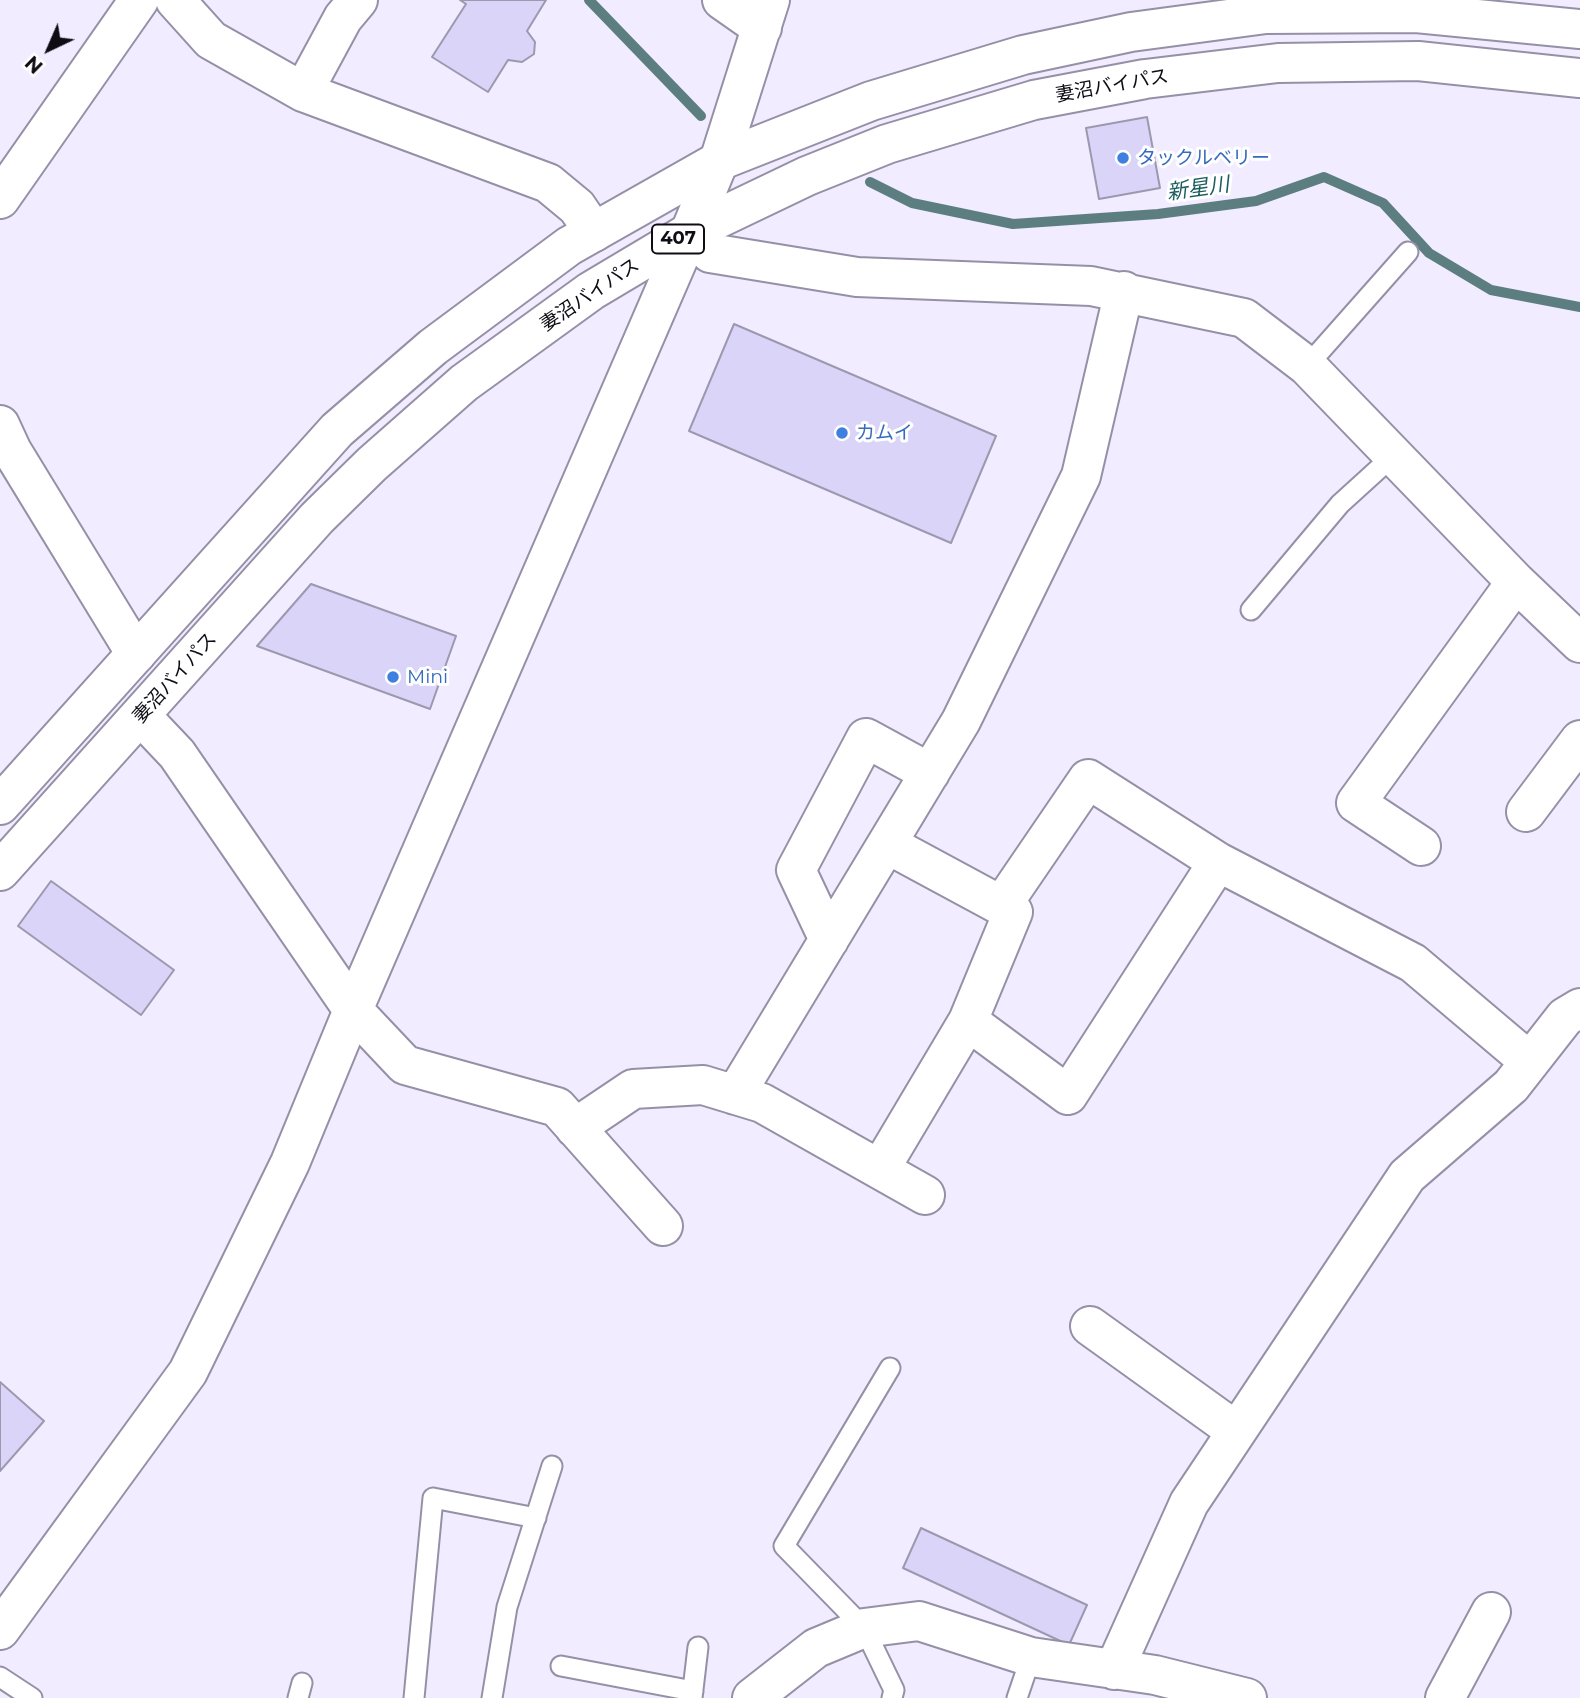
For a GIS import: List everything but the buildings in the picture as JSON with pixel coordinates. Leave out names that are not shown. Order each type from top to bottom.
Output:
[{"type":"main road","points":[[0,199],[139,0]]},
{"type":"main road","points":[[0,1630],[188,1372],[290,1163],[353,1010],[719,161],[766,14],[722,0]]},
{"type":"main road","points":[[178,1],[211,40],[303,92],[548,183],[577,206],[594,232]]},
{"type":"main road","points":[[303,92],[341,6]]},
{"type":"main road","name":"407","points":[[0,805],[337,430],[433,347],[569,246],[719,161],[872,101],[1023,55],[1131,32],[1266,14],[1450,7],[1575,20]]},
{"type":"main road","name":"妻沼バイパス","points":[[0,871],[317,518],[433,410],[464,383],[591,291],[690,232],[807,176],[887,144],[1034,100],[1144,79],[1278,63],[1418,61],[1580,78]]},
{"type":"main road","points":[[690,232],[710,253],[857,277],[1036,282],[1124,291],[1244,318],[1307,366],[1516,582],[1580,643]]},
{"type":"main road","points":[[736,1095],[961,720],[1081,477],[1124,291]]},
{"type":"main road","points":[[0,425],[12,451],[136,654]]},
{"type":"main road","points":[[1421,846],[1356,803],[1516,582]]},
{"type":"main road","points":[[141,716],[177,754],[353,1010],[405,1065],[557,1107],[663,1226]]},
{"type":"main road","points":[[829,940],[796,870],[866,738],[930,772]]},
{"type":"main road","points":[[1526,812],[1580,740]]},
{"type":"main road","points":[[1002,905],[1088,779],[1218,862],[1413,963],[1530,1062]]},
{"type":"main road","points":[[880,1169],[968,1021],[1013,912],[887,844]]},
{"type":"main road","points":[[968,1021],[1068,1095],[1218,862]]},
{"type":"main road","points":[[1114,1670],[1189,1503],[1408,1176],[1511,1086],[1565,1017],[1580,1008]]},
{"type":"main road","points":[[575,1128],[633,1089],[703,1085],[762,1103],[925,1195]]},
{"type":"main road","points":[[1090,1326],[1237,1431]]},
{"type":"main road","points":[[1445,1698],[1490,1612]]},
{"type":"main road","points":[[752,1698],[816,1648],[864,1628],[919,1621],[1031,1657],[1155,1675],[1247,1698]]},
{"type":"lane","points":[[1307,366],[1408,252]]},
{"type":"lane","points":[[1251,610],[1340,504],[1395,454]]},
{"type":"lane","points":[[890,1368],[784,1546],[864,1628],[894,1690],[892,1698]]},
{"type":"lane","points":[[492,1698],[507,1607],[552,1466]]},
{"type":"lane","points":[[414,1698],[433,1498],[536,1518]]},
{"type":"lane","points":[[561,1666],[692,1694],[698,1647]]},
{"type":"lane","points":[[1017,1698],[1031,1657]]},
{"type":"lane","points":[[0,1677],[32,1698]]},
{"type":"waterway","name":"新星川","points":[[589,0],[701,116]]},
{"type":"waterway","name":"新星川","points":[[870,182],[912,203],[1013,224],[1158,214],[1256,201],[1324,177],[1383,203],[1429,253],[1491,290],[1580,307]]},
{"type":"place","name":"タックルベリー","points":[[1123,158]]},
{"type":"place","name":"カムイ","points":[[842,433]]},
{"type":"place","name":"Mini","points":[[393,677]]}]
